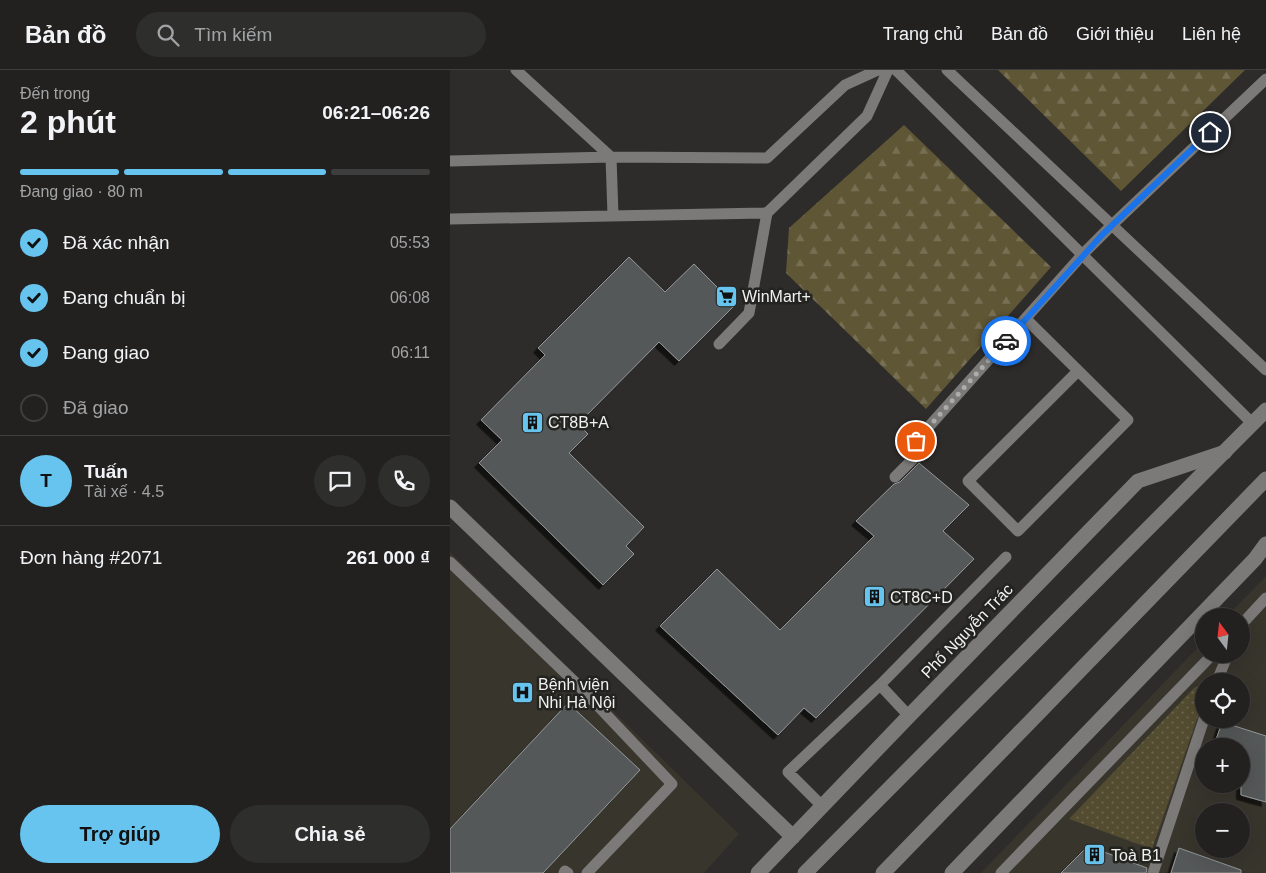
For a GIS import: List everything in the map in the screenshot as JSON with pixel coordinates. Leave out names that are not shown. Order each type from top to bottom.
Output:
[{"type":"street","name":"Phố Nguyễn Trác","points":[[805,873],[1266,410]]},
{"type":"street","name":"Phố Nguyễn Trác","points":[[758,873],[1138,481],[1225,452]]},
{"type":"street","points":[[883,873],[1266,479]]},
{"type":"street","points":[[450,507],[793,837]]},
{"type":"street","points":[[952,873],[1255,559],[1266,544]]},
{"type":"lane","points":[[516,70],[611,157],[614,216]]},
{"type":"lane","points":[[450,161],[611,157],[768,158],[845,85],[878,70]]},
{"type":"lane","points":[[720,344],[749,313],[767,213],[867,116],[888,70]]},
{"type":"lane","points":[[896,70],[1252,424]]},
{"type":"lane","points":[[947,70],[1266,370]]},
{"type":"lane","points":[[895,477],[912,459],[916,441],[1083,254],[1266,79]]},
{"type":"lane","points":[[450,219],[767,213]]},
{"type":"lane","points":[[1026,319],[1128,420],[1018,531],[968,481],[1078,371]]},
{"type":"lane","points":[[823,807],[788,772],[880,685],[1006,557]]},
{"type":"lane","points":[[450,562],[580,688],[672,784],[587,873]]},
{"type":"lane","points":[[1250,615],[1266,598]]},
{"type":"lane","points":[[1001,873],[1204,663]]},
{"type":"lane","points":[[880,685],[909,716]]},
{"type":"lane","points":[[1152,873],[1201,728]]},
{"type":"lane","points":[[564,873],[566,871],[568,873]]},
{"type":"shaded area","name":"Bệnh viện Nhi Hà Nội","points":[[450,552],[739,834],[704,873],[450,873]]},
{"type":"shaded area","points":[[1266,576],[1266,873],[981,873],[1195,650],[1195,663],[1250,663],[1250,608],[1235,608]]},
{"type":"shaded area","points":[[1194,688],[1195,725],[1152,849],[1069,819]]},
{"type":"green space","points":[[998,70],[1245,70],[1121,191]]},
{"type":"green space","points":[[904,125],[1051,267],[926,409],[786,273],[789,228]]},
{"type":"building","name":"CT8B+A","points":[[629,257],[665,292],[694,264],[735,305],[679,361],[659,342],[578,424],[588,434],[569,453],[644,527],[626,546],[634,554],[603,585],[479,463],[502,440],[481,420],[545,355],[538,348]]},
{"type":"building","name":"CT8C+D","points":[[919,463],[969,505],[943,531],[974,559],[816,718],[804,708],[778,735],[660,626],[717,569],[780,630],[874,536],[856,521]]},
{"type":"building","points":[[568,703],[640,770],[543,873],[450,873],[450,829]]},
{"type":"building","points":[[1220,728],[1241,728],[1266,736],[1266,802],[1241,795],[1241,793],[1250,793],[1250,738],[1217,738]]},
{"type":"building","name":"Toà B1","points":[[1088,846],[1147,868],[1146,873],[1061,873]]},
{"type":"building","points":[[1179,848],[1195,854],[1195,858],[1207,858],[1241,870],[1241,873],[1171,873]]},
{"type":"way so far","points":[[916,441],[1006,341]]},
{"type":"place","name":"WinMart+","points":[[726,296]]},
{"type":"place","name":"CT8B+A","points":[[532,422]]},
{"type":"place","name":"CT8C+D","points":[[874,597]]},
{"type":"place","name":"Bệnh viện Nhi Hà Nội","points":[[522,693]]},
{"type":"place","name":"Toà B1","points":[[1095,855]]},
{"type":"route","points":[[1006,341],[1083,254],[1210,132]]}]
